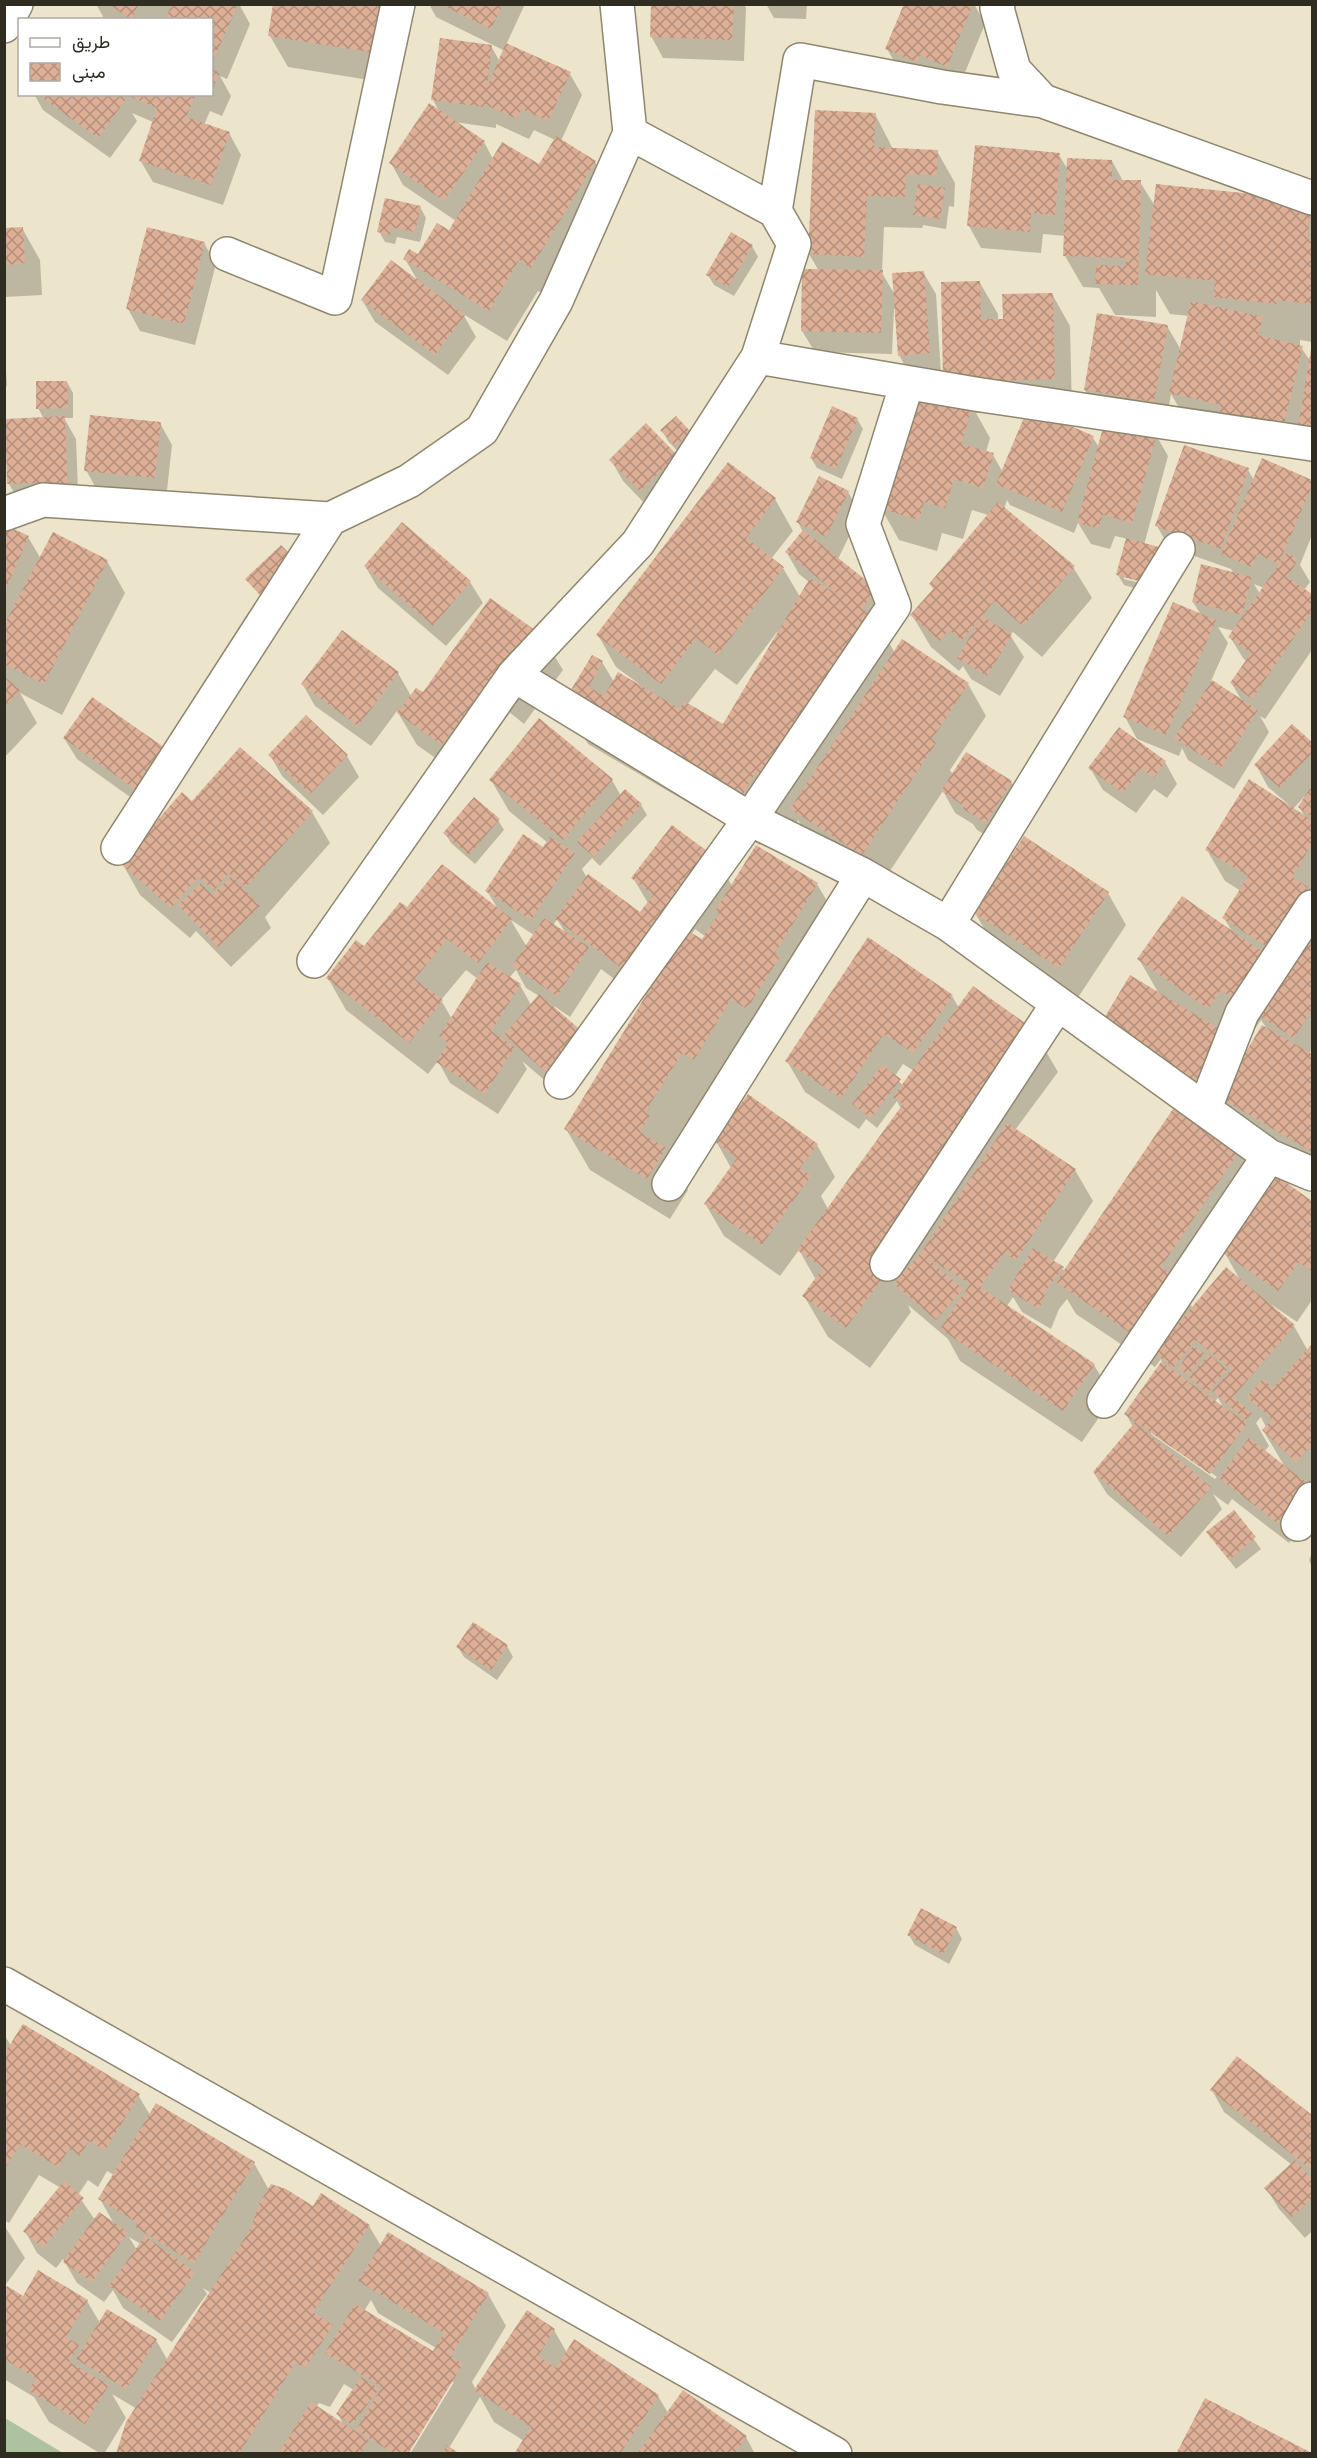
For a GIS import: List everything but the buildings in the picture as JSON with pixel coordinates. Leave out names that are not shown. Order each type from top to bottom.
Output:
[{"type":"street","points":[[4,26],[16,4]]},
{"type":"street","points":[[227,254],[335,298],[398,4]]},
{"type":"street","points":[[4,514],[43,500],[330,519],[409,481],[482,430],[556,301],[630,133],[617,4]]},
{"type":"street","points":[[998,4],[997,8],[1014,70],[1043,101]]},
{"type":"street","points":[[775,211],[800,60],[942,87],[1043,101],[1312,198]]},
{"type":"street","points":[[314,961],[514,675],[638,543],[758,357],[794,244],[775,211],[630,133]]},
{"type":"street","points":[[758,357],[907,383],[1312,444]]},
{"type":"street","points":[[561,1082],[750,819],[894,606],[863,524],[907,383]]},
{"type":"street","points":[[118,848],[330,519]]},
{"type":"street","points":[[948,924],[1178,549]]},
{"type":"street","points":[[514,675],[750,819],[863,874],[948,924],[1057,1005],[1206,1108],[1269,1156],[1312,1174]]},
{"type":"street","points":[[669,1184],[863,874]]},
{"type":"street","points":[[1206,1108],[1242,1013],[1312,907]]},
{"type":"street","points":[[887,1264],[1057,1005]]},
{"type":"street","points":[[1104,1401],[1269,1156]]},
{"type":"street","points":[[4,1984],[835,2454]]},
{"type":"green space","points":[[5,2418],[63,2453],[5,2453]]}]
